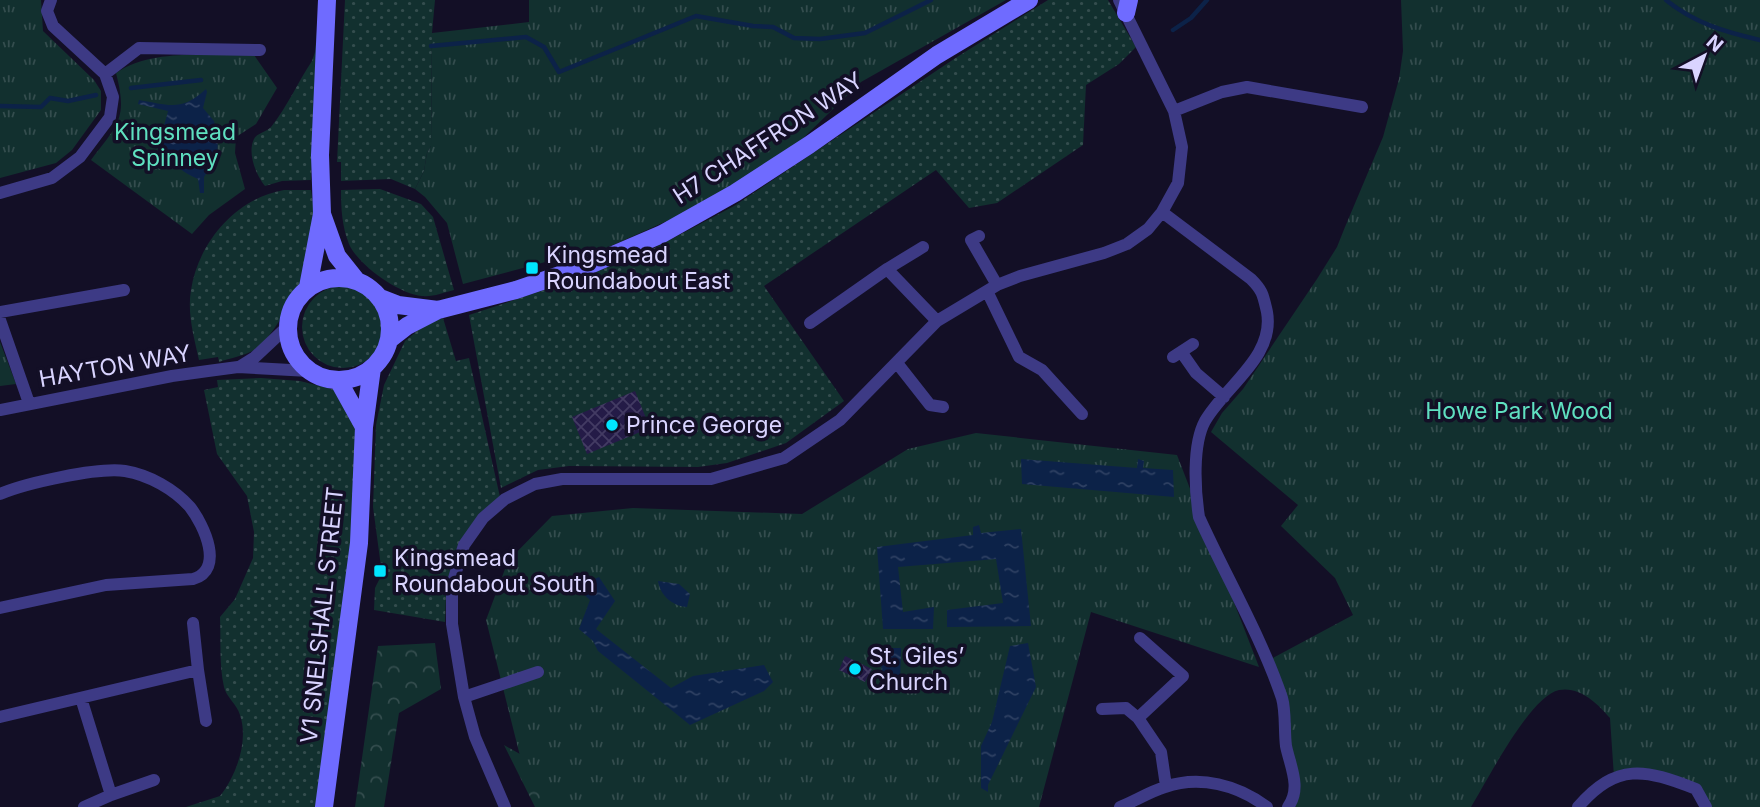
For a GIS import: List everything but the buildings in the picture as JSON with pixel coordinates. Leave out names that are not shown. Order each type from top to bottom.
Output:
[{"type":"street","points":[[0,193],[51,178],[80,157],[110,117],[113,97],[105,74],[53,26],[47,11],[51,0]]},
{"type":"street","points":[[307,288],[322,214],[320,161],[327,0]]},
{"type":"street","name":"H7 CHAFFRON WAY","points":[[389,340],[407,326],[438,310],[497,295],[592,264],[662,234],[723,200],[809,145],[937,55],[1029,0]]},
{"type":"street","points":[[505,807],[475,737],[464,697],[452,624],[452,585],[464,545],[483,518],[505,499],[535,484],[562,479],[710,479],[783,458],[840,420],[937,321],[992,288],[1127,244],[1148,229],[1162,212],[1178,183],[1182,147],[1174,111],[1124,4]]},
{"type":"street","points":[[105,74],[139,48],[260,50]]},
{"type":"street","points":[[1174,111],[1222,92],[1247,87],[1362,107]]},
{"type":"street","points":[[1162,212],[1263,291],[1268,319],[1264,345],[1205,422],[1196,452],[1197,504],[1199,517],[1267,661],[1282,700],[1286,744],[1296,785],[1293,800],[1288,807]]},
{"type":"street","points":[[322,214],[337,256],[357,281]]},
{"type":"street","points":[[979,236],[971,240],[1019,358],[1042,370],[1082,414]]},
{"type":"street","points":[[810,323],[923,247]]},
{"type":"street","points":[[887,269],[937,321]]},
{"type":"street","points":[[340,277],[357,281],[380,298],[388,318],[389,340],[372,368],[362,375],[338,380],[328,379],[309,371],[297,359],[289,344],[287,327],[297,298],[307,288],[323,279],[340,277]]},
{"type":"street","points":[[0,312],[124,290]]},
{"type":"street","name":"H7 CHAFFRON WAY","points":[[380,298],[398,305],[438,310]]},
{"type":"street","points":[[0,320],[29,403]]},
{"type":"street","points":[[238,368],[287,327]]},
{"type":"street","points":[[1193,344],[1178,355],[1224,397]]},
{"type":"street","points":[[897,363],[930,405],[943,407]]},
{"type":"street","name":"HAYTON WAY","points":[[0,410],[208,371],[238,368],[309,371]]},
{"type":"street","name":"V1 SNELSHALL STREET","points":[[324,807],[359,543],[364,427],[372,368]]},
{"type":"street","points":[[338,380],[364,427]]},
{"type":"street","points":[[0,494],[22,485],[108,470],[144,476],[157,482],[190,507],[203,528],[209,562],[208,570],[201,577],[193,579],[106,585],[0,608]]},
{"type":"street","points":[[194,624],[206,721]]},
{"type":"street","points":[[1138,718],[1183,676],[1140,638]]},
{"type":"street","points":[[0,718],[198,670]]},
{"type":"street","points":[[464,697],[538,673]]},
{"type":"street","points":[[81,698],[111,795]]},
{"type":"street","points":[[1102,709],[1126,708],[1138,718],[1161,752],[1166,786]]},
{"type":"street","points":[[1578,807],[1594,789],[1614,777],[1628,774],[1660,775],[1696,789],[1706,807]]},
{"type":"street","points":[[84,807],[154,780]]},
{"type":"street","points":[[1120,807],[1166,786],[1223,784],[1251,795],[1267,807]]},
{"type":"green space","name":"Kingsmead Spinney","points":[[0,0],[41,0],[43,31],[94,80],[101,91],[101,110],[72,150],[56,163],[0,178]]},
{"type":"green space","points":[[320,0],[311,180],[282,181],[265,186],[254,164],[252,145],[255,137],[269,129],[277,119],[312,61]]},
{"type":"green space","points":[[345,0],[435,0],[431,146],[424,171],[415,189],[391,179],[341,181],[341,162],[337,162]]},
{"type":"green space","points":[[529,0],[1006,0],[861,82],[796,145],[705,204],[593,254],[551,264],[549,261],[463,284],[447,223],[415,189],[424,171],[431,146],[432,33],[529,22]]},
{"type":"green space","points":[[1048,0],[1108,0],[1136,47],[1119,64],[1086,85],[1083,145],[997,203],[969,208],[936,170],[764,286],[844,401],[786,443],[727,463],[698,467],[569,466],[538,470],[501,488],[469,315],[581,278],[649,251],[734,206],[957,57]]},
{"type":"green space","name":"Howe Park Wood","points":[[1401,0],[1760,0],[1760,807],[1706,807],[1696,789],[1660,775],[1614,777],[1610,718],[1588,697],[1567,689],[1548,696],[1535,707],[1510,741],[1471,807],[1288,807],[1293,800],[1282,700],[1267,661],[1353,615],[1335,578],[1281,526],[1298,505],[1211,432],[1222,413],[1243,389],[1337,247],[1383,137],[1399,79],[1403,51]]},
{"type":"green space","name":"Kingsmead Spinney","points":[[254,55],[277,88],[256,124],[236,137],[235,153],[245,189],[209,215],[192,234],[91,160],[118,120],[121,101],[116,73],[131,65],[164,57]]},
{"type":"green space","points":[[380,189],[421,204],[433,217],[454,290],[422,296],[402,290],[380,277],[354,252],[343,224],[341,190]]},
{"type":"green space","points":[[284,190],[311,190],[315,227],[314,249],[299,286],[283,315],[255,350],[219,362],[218,357],[199,360],[190,299],[195,273],[202,256],[222,225],[235,213],[250,202]]},
{"type":"green space","points":[[343,286],[359,290],[372,298],[380,311],[384,327],[380,343],[372,356],[359,364],[343,368],[327,364],[314,356],[306,343],[302,327],[306,311],[314,298],[327,290]]},
{"type":"green space","points":[[443,318],[456,361],[469,358],[500,497],[449,575],[445,622],[374,610],[375,588],[382,574],[373,507],[376,425],[384,385],[405,341],[423,326]]},
{"type":"green space","points":[[0,342],[16,384],[0,386]]},
{"type":"green space","points":[[261,378],[300,381],[336,390],[356,429],[357,487],[320,807],[186,807],[220,796],[236,768],[242,747],[239,711],[227,694],[222,679],[220,617],[235,599],[253,558],[254,532],[247,496],[217,454],[204,390],[218,387],[217,380]]},
{"type":"green space","points":[[976,433],[1177,455],[1259,667],[1091,612],[1039,807],[563,807],[526,780],[486,620],[508,561],[552,516],[633,508],[802,514],[908,449]]},
{"type":"green space","points":[[435,643],[441,689],[399,713],[384,807],[355,807],[378,646]]},
{"type":"green space","points":[[504,745],[614,807],[535,807]]},
{"type":"water","points":[[206,89],[203,108],[214,121],[218,139],[217,158],[204,177],[204,193],[200,193],[198,179],[176,166],[164,151],[162,136],[168,111],[138,104],[139,100],[167,105],[182,104]]},
{"type":"water","points":[[1021,459],[1137,468],[1138,459],[1144,461],[1143,468],[1173,470],[1174,497],[1022,484]]},
{"type":"water","points":[[979,525],[981,533],[1021,529],[1031,626],[947,627],[947,610],[1003,603],[996,559],[898,567],[903,612],[934,607],[933,629],[883,629],[877,547],[973,535],[973,527]]},
{"type":"water","points":[[599,577],[615,601],[596,629],[671,688],[693,676],[764,665],[773,682],[764,691],[690,725],[598,651],[593,641],[579,629],[590,600],[580,591],[585,583]]},
{"type":"water","points":[[658,581],[679,584],[690,594],[687,607],[668,599],[661,591]]},
{"type":"water","points":[[1028,643],[1036,687],[988,785],[988,792],[981,788],[981,746],[992,722],[1010,646]]},
{"type":"water","points":[[882,648],[901,648],[900,686],[881,686]]},
{"type":"waterway","points":[[431,46],[526,37],[544,47],[559,72],[696,16],[773,27],[794,38],[820,39],[865,33],[931,0]]},
{"type":"waterway","points":[[1173,30],[1191,18],[1207,0]]},
{"type":"waterway","points":[[1666,0],[1710,26],[1760,40]]},
{"type":"waterway","points":[[131,88],[201,80]]},
{"type":"waterway","points":[[0,106],[41,107],[50,98],[68,101],[96,95]]},
{"type":"place","name":"Kingsmead Roundabout East","points":[[532,268]]},
{"type":"place","name":"Prince George","points":[[612,425]]},
{"type":"place","name":"Kingsmead Roundabout South","points":[[380,571]]},
{"type":"place","name":"St. Giles’ Church","points":[[855,669]]}]
